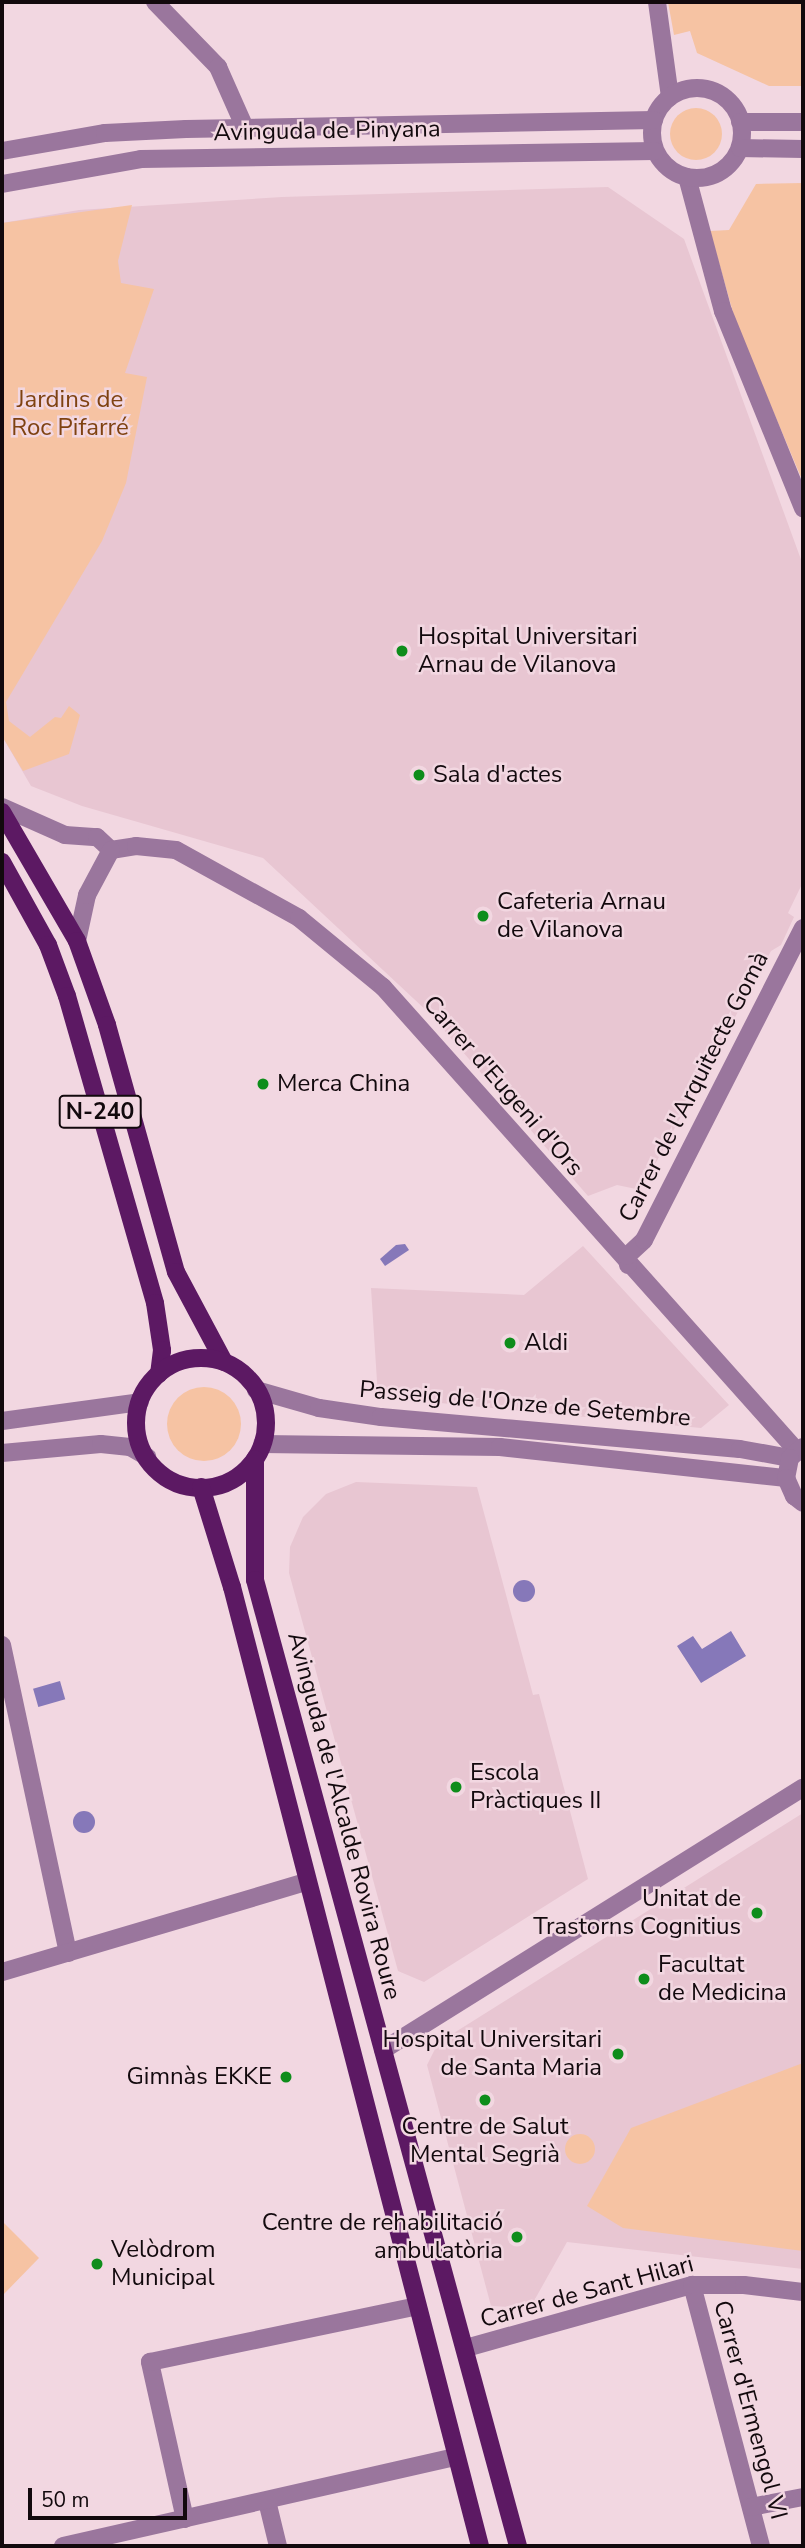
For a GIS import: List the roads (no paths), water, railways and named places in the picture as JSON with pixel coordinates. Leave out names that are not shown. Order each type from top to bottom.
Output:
[{"type":"main road","name":"N-240","points":[[2,809],[77,941],[107,1025],[176,1272],[224,1363],[242,1373],[257,1390]]},
{"type":"main road","name":"N-240","points":[[2,862],[48,944],[67,996],[155,1303],[162,1350],[159,1374]]},
{"type":"main road","points":[[224,1363],[186,1360],[159,1374],[140,1402],[137,1427],[147,1457],[170,1479],[201,1487],[228,1482],[259,1452],[265,1413],[257,1390]]},
{"type":"main road","name":"Avinguda de l'Alcalde Rovira Roure","points":[[259,1452],[255,1580],[518,2546]]},
{"type":"main road","name":"Avinguda de l'Alcalde Rovira Roure","points":[[201,1487],[233,1593],[480,2546]]},
{"type":"street","points":[[155,2],[218,67],[245,128]]},
{"type":"street","points":[[657,2],[670,97],[654,120],[655,151],[668,168],[687,177],[710,177],[723,170],[740,148],[740,122],[728,101],[706,89],[670,97]]},
{"type":"street","name":"Avinguda de Pinyana","points":[[2,151],[105,133],[654,120]]},
{"type":"street","points":[[740,122],[803,122]]},
{"type":"street","points":[[740,148],[803,149]]},
{"type":"street","name":"Avinguda de Pinyana","points":[[2,184],[141,159],[655,151]]},
{"type":"street","points":[[687,177],[723,311],[803,508]]},
{"type":"street","name":"Carrer d'Eugeni d'Ors","points":[[2,809],[65,835],[97,837],[111,850],[176,850],[272,901],[383,987],[797,1452]]},
{"type":"street","points":[[77,941],[87,895],[111,850]]},
{"type":"street","name":"Carrer de l'Arquitecte Gomà","points":[[628,1265],[626,1256],[644,1240],[803,928]]},
{"type":"street","name":"Passeig de l'Onze de Setembre","points":[[257,1390],[320,1408],[382,1417],[797,1452]]},
{"type":"street","points":[[2,1421],[140,1402]]},
{"type":"street","points":[[2,1453],[101,1444],[131,1447],[147,1457]]},
{"type":"street","name":"Passeig de l'Onze de Setembre","points":[[259,1452],[500,1447],[786,1478]]},
{"type":"street","points":[[797,1452],[786,1478],[794,1496],[803,1503]]},
{"type":"street","points":[[2,1645],[5,1671],[68,1953]]},
{"type":"street","points":[[383,2050],[803,1788]]},
{"type":"street","points":[[2,1972],[306,1882]]},
{"type":"street","name":"Carrer de Sant Hilari","points":[[466,2348],[692,2285],[744,2285],[803,2292]]},
{"type":"street","name":"Carrer d'Ermengol VI","points":[[692,2285],[761,2546]]},
{"type":"street","points":[[185,2519],[150,2362],[417,2306]]},
{"type":"street","points":[[63,2546],[100,2542],[185,2519],[456,2457]]},
{"type":"street","points":[[751,2507],[803,2497]]},
{"type":"street","points":[[267,2501],[278,2546]]},
{"type":"place","name":"Hospital Universitari Arnau de Vilanova","points":[[402,651]]},
{"type":"place","name":"Sala d'actes","points":[[419,775]]},
{"type":"place","name":"Cafeteria Arnau de Vilanova","points":[[483,916]]},
{"type":"place","name":"Merca China","points":[[263,1084]]},
{"type":"place","name":"Aldi","points":[[510,1343]]},
{"type":"place","name":"Escola Pràctiques II","points":[[456,1787]]},
{"type":"place","name":"Unitat de Trastorns Cognitius","points":[[757,1913]]},
{"type":"place","name":"Facultat de Medicina","points":[[644,1979]]},
{"type":"place","name":"Hospital Universitari de Santa Maria","points":[[618,2054]]},
{"type":"place","name":"Gimnàs EKKE","points":[[286,2077]]},
{"type":"place","name":"Centre de Salut Mental Segrià","points":[[485,2100]]},
{"type":"place","name":"Centre de rehabilitació ambulatòria","points":[[517,2237]]},
{"type":"place","name":"Velòdrom Municipal","points":[[97,2264]]},
{"type":"park label","name":"Jardins de Roc Pifarré","points":[[70,414]]}]
